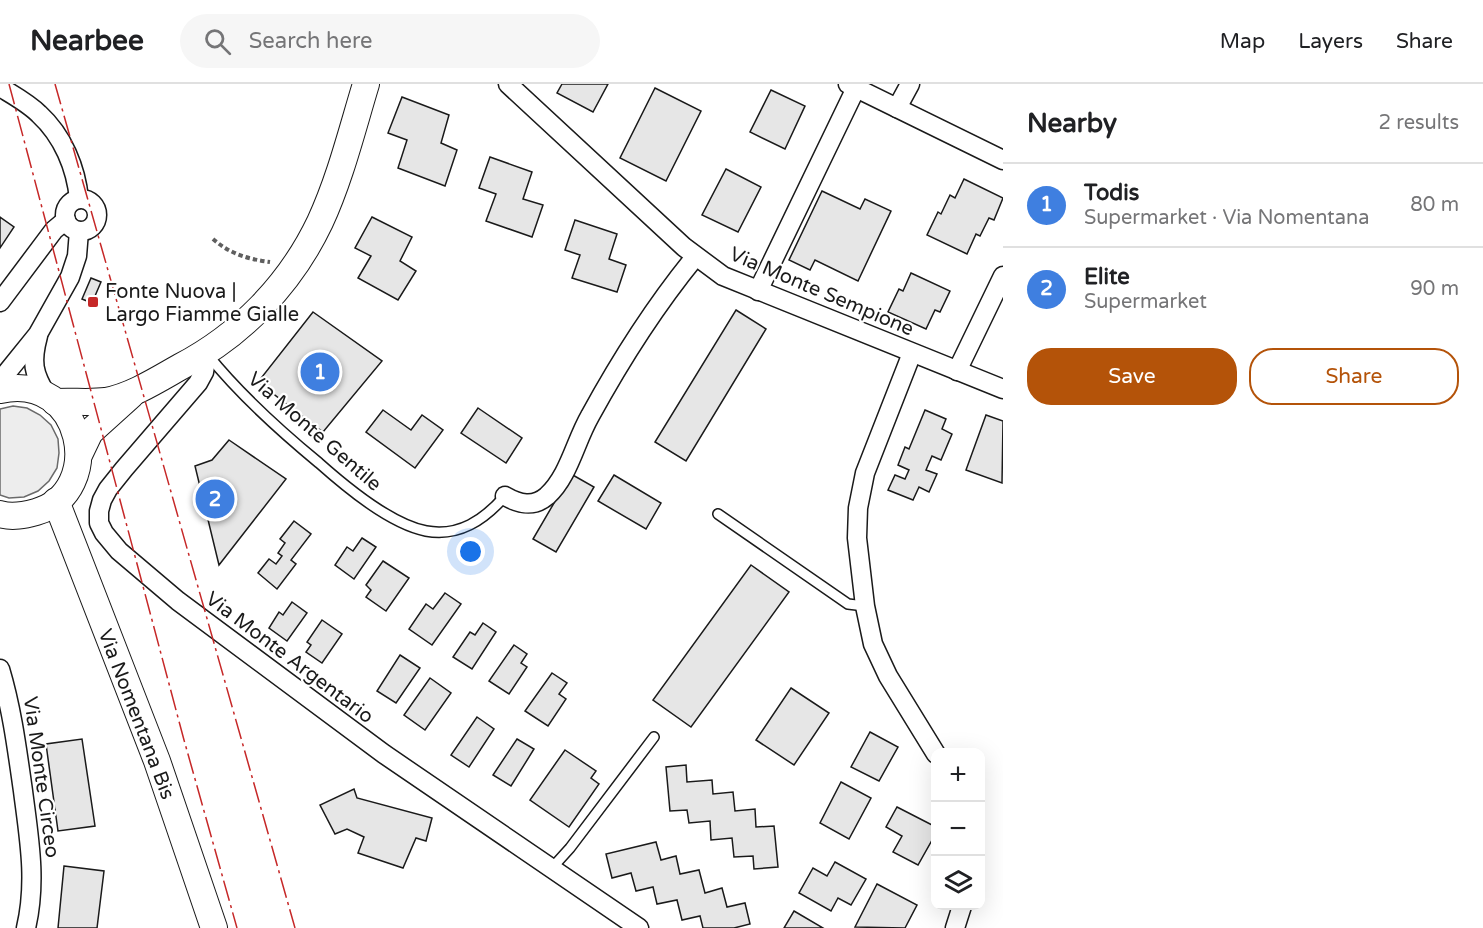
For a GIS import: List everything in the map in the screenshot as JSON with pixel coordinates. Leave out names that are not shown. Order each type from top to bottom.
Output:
[{"type":"main road","points":[[51,399],[105,401],[136,391],[207,353],[234,334],[258,311],[290,272],[313,235],[332,192],[366,84]]},
{"type":"main road","points":[[0,390],[10,387],[29,389],[51,399],[69,416],[77,435],[79,455],[76,473],[67,490],[56,501],[41,511],[24,516],[0,514]]},
{"type":"main road","points":[[79,455],[90,432],[136,391]]},
{"type":"main road","name":"Via Nomentana Bis","points":[[56,501],[157,761],[214,928]]},
{"type":"street","name":"Via Monte Sempione","points":[[508,84],[695,257],[723,276],[1003,389]]},
{"type":"street","points":[[897,108],[910,84]]},
{"type":"street","points":[[758,291],[852,86],[1003,160]]},
{"type":"street","points":[[0,87],[35,110],[50,126],[72,166],[79,199]]},
{"type":"street","points":[[0,302],[54,230],[73,226],[84,231],[93,226],[98,215],[93,204],[79,199],[68,207],[73,226],[79,248],[74,270],[38,334],[0,381]]},
{"type":"street","points":[[505,496],[520,503],[529,504],[543,498],[556,485],[567,468],[595,406],[651,317],[695,257]]},
{"type":"street","points":[[957,370],[1003,276]]},
{"type":"street","points":[[38,334],[33,367],[51,399]]},
{"type":"street","name":"Via Monte Argentario","points":[[207,353],[204,372],[198,383],[124,469],[105,495],[99,511],[99,523],[104,533],[119,551],[178,601],[263,665],[384,754],[639,928]]},
{"type":"street","points":[[912,353],[863,481],[858,508],[857,537],[870,634],[882,665],[932,748]]},
{"type":"street","name":"Via Monte Circeo","points":[[0,669],[11,708],[32,860],[33,897],[26,928]]},
{"type":"street","points":[[955,928],[961,910]]},
{"type":"lane","name":"Via Monte Gentile","points":[[207,353],[242,394],[292,441],[345,486],[409,525],[427,531],[457,530],[477,522],[505,496]]},
{"type":"lane","points":[[718,514],[848,604],[865,606]]},
{"type":"lane","points":[[551,869],[570,848],[654,737]]},
{"type":"path","points":[[213,239],[238,256],[274,262]]},
{"type":"shaded area","points":[[13,406],[27,408],[40,415],[51,425],[58,439],[59,453],[57,468],[49,481],[38,491],[24,497],[9,498],[0,495],[0,409]]},
{"type":"building","points":[[562,84],[608,84],[593,112],[557,93]]},
{"type":"building","points":[[655,88],[701,111],[666,181],[620,158]]},
{"type":"building","points":[[771,90],[805,106],[785,149],[750,132]]},
{"type":"building","points":[[402,97],[449,115],[441,143],[457,150],[445,186],[398,168],[407,140],[388,133]]},
{"type":"building","points":[[490,157],[532,172],[523,199],[543,205],[532,237],[486,221],[496,194],[479,188]]},
{"type":"building","points":[[726,169],[761,187],[738,232],[702,215]]},
{"type":"building","points":[[964,179],[1003,198],[994,220],[989,218],[980,236],[976,234],[967,254],[927,235],[938,212],[941,214],[950,195],[955,198]]},
{"type":"building","points":[[822,191],[860,209],[865,199],[891,211],[858,281],[815,260],[810,270],[789,260]]},
{"type":"building","points":[[0,217],[14,227],[0,248]]},
{"type":"building","points":[[372,217],[412,237],[400,261],[416,271],[398,300],[358,278],[371,256],[355,248]]},
{"type":"building","points":[[575,220],[617,234],[609,259],[626,265],[617,292],[572,278],[580,255],[565,250]]},
{"type":"building","points":[[911,273],[950,291],[940,312],[935,310],[926,329],[888,312],[899,289],[903,291]]},
{"type":"building","points":[[91,278],[101,282],[92,303],[82,299]]},
{"type":"building","points":[[736,310],[766,329],[686,461],[655,442]]},
{"type":"building","points":[[313,312],[382,361],[323,432],[258,382]]},
{"type":"building","points":[[478,408],[522,438],[506,463],[461,433]]},
{"type":"building","points":[[383,410],[411,430],[422,415],[443,430],[415,468],[366,432]]},
{"type":"building","points":[[925,410],[946,419],[942,429],[952,434],[941,460],[932,456],[926,470],[937,474],[929,492],[919,487],[913,500],[888,490],[895,475],[905,479],[909,470],[898,465],[905,447],[909,449]]},
{"type":"building","points":[[986,415],[1003,421],[1002,483],[966,470]]},
{"type":"building","points":[[229,440],[286,479],[219,565],[195,466],[212,460]]},
{"type":"building","points":[[571,474],[594,487],[556,552],[533,539]]},
{"type":"building","points":[[614,475],[661,503],[646,529],[598,501]]},
{"type":"building","points":[[294,521],[311,534],[291,560],[296,564],[277,589],[258,573],[269,559],[276,564],[282,556],[278,553],[285,543],[280,539]]},
{"type":"building","points":[[362,538],[376,547],[354,579],[335,565],[347,547],[353,551]]},
{"type":"building","points":[[383,561],[409,578],[386,611],[366,597],[371,590],[366,585]]},
{"type":"building","points":[[751,565],[789,592],[691,727],[653,700]]},
{"type":"building","points":[[445,593],[461,604],[432,645],[409,629],[426,604],[433,609]]},
{"type":"building","points":[[292,602],[307,613],[287,641],[269,628],[279,612],[283,615]]},
{"type":"building","points":[[322,620],[342,634],[322,663],[306,652],[311,645],[307,642]]},
{"type":"building","points":[[483,623],[496,632],[472,669],[453,657],[470,632],[475,635]]},
{"type":"building","points":[[514,645],[527,654],[521,663],[527,667],[509,694],[489,681]]},
{"type":"building","points":[[400,655],[420,668],[396,703],[377,691]]},
{"type":"building","points":[[552,673],[567,683],[559,694],[566,699],[548,726],[525,711]]},
{"type":"building","points":[[430,678],[451,693],[425,730],[404,715]]},
{"type":"building","points":[[791,688],[829,713],[794,765],[756,740]]},
{"type":"building","points":[[477,717],[494,729],[469,767],[451,755]]},
{"type":"building","points":[[870,732],[898,747],[879,781],[851,767]]},
{"type":"building","points":[[82,739],[95,826],[58,831],[46,744]]},
{"type":"building","points":[[517,739],[534,749],[511,786],[493,775]]},
{"type":"building","points":[[565,750],[596,771],[591,778],[599,784],[569,827],[530,800]]},
{"type":"building","points":[[686,765],[687,782],[712,780],[713,794],[733,792],[735,811],[755,809],[756,827],[774,826],[778,867],[754,869],[753,856],[734,857],[732,838],[711,840],[710,821],[689,823],[687,810],[670,811],[666,767]]},
{"type":"building","points":[[841,782],[871,798],[849,839],[820,823]]},
{"type":"building","points":[[354,789],[357,798],[432,818],[426,841],[416,838],[403,868],[358,853],[364,837],[347,829],[335,834],[320,805]]},
{"type":"building","points":[[897,807],[931,824],[931,842],[918,865],[893,852],[902,836],[886,827]]},
{"type":"building","points":[[656,842],[661,860],[676,856],[680,874],[699,870],[705,893],[722,888],[727,907],[745,903],[750,924],[734,928],[703,928],[700,916],[682,920],[677,900],[657,904],[653,887],[636,891],[631,873],[612,878],[606,854]]},
{"type":"building","points":[[835,862],[866,879],[851,905],[838,898],[831,911],[799,893],[813,868],[827,876]]},
{"type":"building","points":[[64,866],[104,871],[97,928],[58,928]]},
{"type":"building","points":[[877,884],[917,905],[905,928],[855,927]]},
{"type":"building","points":[[794,911],[823,928],[784,928]]},
{"type":"power","points":[[9,84],[184,740],[237,928]]},
{"type":"power","points":[[55,84],[295,928]]},
{"type":"place","name":"Fonte Nuova | Largo Fiamme Gialle","points":[[93,302]]},
{"type":"place","name":"Todis","points":[[320,372]]},
{"type":"place","name":"Elite","points":[[215,499]]}]
